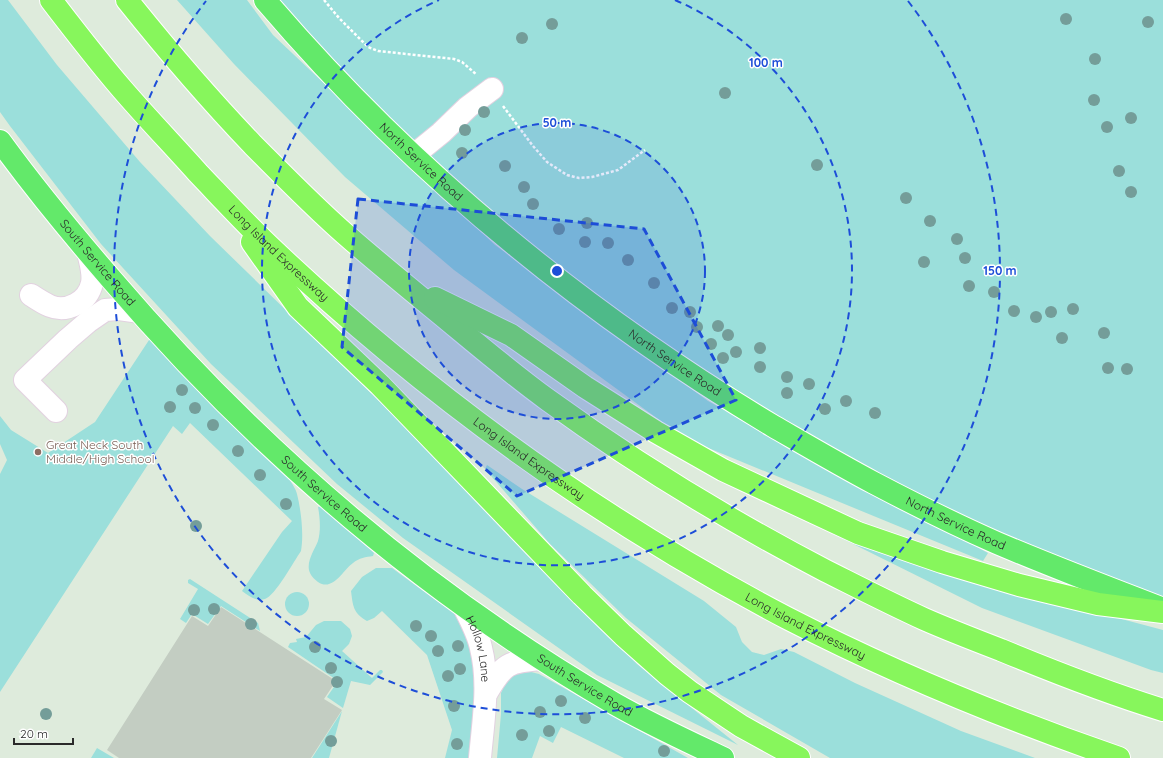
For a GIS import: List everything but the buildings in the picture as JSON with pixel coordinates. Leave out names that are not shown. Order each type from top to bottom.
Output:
[{"type":"highway","name":"Long Island Expressway","points":[[51,0],[120,87],[216,192],[268,244],[375,341],[430,386],[486,428],[601,509],[664,548],[787,618],[880,663],[981,707],[1119,758]]},
{"type":"highway","points":[[127,0],[204,91],[252,143],[343,233],[547,400],[609,443],[670,482],[793,554],[921,618],[1055,672],[1125,698],[1163,710]]},
{"type":"highway","points":[[216,192],[298,307],[380,385],[608,621],[645,655],[690,692],[741,726],[799,758]]},
{"type":"highway","points":[[402,282],[511,335],[585,387],[656,432],[723,470],[858,533],[974,573],[1047,592],[1098,604],[1163,612]]},
{"type":"main road","name":"North Service Road","points":[[266,0],[340,83],[414,155],[457,194],[512,242],[570,287],[638,338],[686,371],[809,447],[872,482],[935,514],[995,542],[1163,609]]},
{"type":"main road","name":"South Service Road","points":[[0,141],[50,206],[161,337],[297,471],[403,560],[509,637],[617,705],[680,738],[723,758]]},
{"type":"street","points":[[414,155],[441,133],[468,107],[492,89]]},
{"type":"street","points":[[31,295],[50,306],[58,308],[72,307],[80,302],[85,297],[92,284],[92,267],[88,252]]},
{"type":"street","points":[[56,411],[25,380],[68,339],[89,321],[105,310],[119,309],[140,312]]},
{"type":"street","name":"Hollow Lane","points":[[463,605],[477,634],[484,660],[486,694],[480,758]]},
{"type":"street","name":"Hollow Lane","points":[[486,694],[497,676],[507,666],[514,662],[542,659]]},
{"type":"path","points":[[324,0],[339,18],[368,47],[378,51],[454,59],[462,62],[492,89],[532,146],[547,162],[567,175],[579,178],[592,177],[614,172],[633,160],[645,150]]},
{"type":"highlighted area","points":[[358,199],[644,229],[736,400],[517,496],[342,347]]},
{"type":"shaded area","points":[[0,0],[8,0],[57,65],[140,162],[210,236],[496,515],[637,664],[738,745],[597,675],[403,538],[337,484],[211,364],[101,244],[0,112]]},
{"type":"shaded area","points":[[177,0],[247,0],[273,35],[495,245],[708,401],[988,553],[983,561],[684,438],[454,270],[345,177],[234,64]]},
{"type":"shaded area","points":[[265,0],[1163,0],[1163,609],[872,482],[512,242]]},
{"type":"shaded area","points":[[151,337],[176,362],[174,366],[290,480],[295,488],[300,507],[302,522],[301,551],[274,592],[265,599],[259,600],[253,598],[242,591],[282,532],[292,521],[190,423],[182,434],[173,426],[0,692],[0,474],[7,460],[0,444],[0,416],[11,430],[48,453],[95,422]]},
{"type":"shaded area","points":[[487,465],[522,489],[704,601],[736,627],[742,642],[752,652],[764,655],[781,649],[794,652],[855,683],[961,731],[1035,758],[830,758],[721,695],[626,618],[550,544],[485,469]]},
{"type":"shaded area","points":[[321,506],[374,553],[373,556],[355,561],[337,579],[328,584],[318,582],[312,577],[309,570],[310,559],[319,537],[320,524],[318,507]]},
{"type":"shaded area","points":[[836,529],[1065,604],[1163,630],[1163,673],[1151,670],[982,608],[833,534]]},
{"type":"shaded area","points":[[376,568],[392,568],[456,615],[464,628],[473,659],[475,719],[470,758],[445,758],[452,730],[427,655],[382,611],[374,618],[367,621],[354,609],[351,591],[362,577]]},
{"type":"shaded area","points":[[190,579],[258,623],[260,631],[221,606],[208,624],[192,614],[186,623],[180,619],[198,589],[188,583],[188,580]]},
{"type":"shaded area","points":[[297,592],[302,593],[308,599],[308,609],[302,615],[297,616],[292,615],[286,609],[285,604],[286,599],[292,593]]},
{"type":"shaded area","points":[[324,621],[341,621],[350,629],[352,636],[349,644],[342,651],[372,678],[380,670],[383,672],[370,685],[351,681],[343,708],[327,697],[338,681],[288,647],[290,643],[297,642],[296,639],[306,637],[316,625]]},
{"type":"shaded area","points":[[523,670],[539,674],[688,758],[624,758],[561,727],[553,743],[540,736],[532,758],[497,758],[501,714],[501,693],[507,679]]},
{"type":"shaded area","points":[[342,711],[329,758],[312,758]]},
{"type":"shaded area","points":[[97,748],[114,758],[91,758]]},
{"type":"place","name":"Great Neck South Middle/High School","points":[[38,452]]}]
